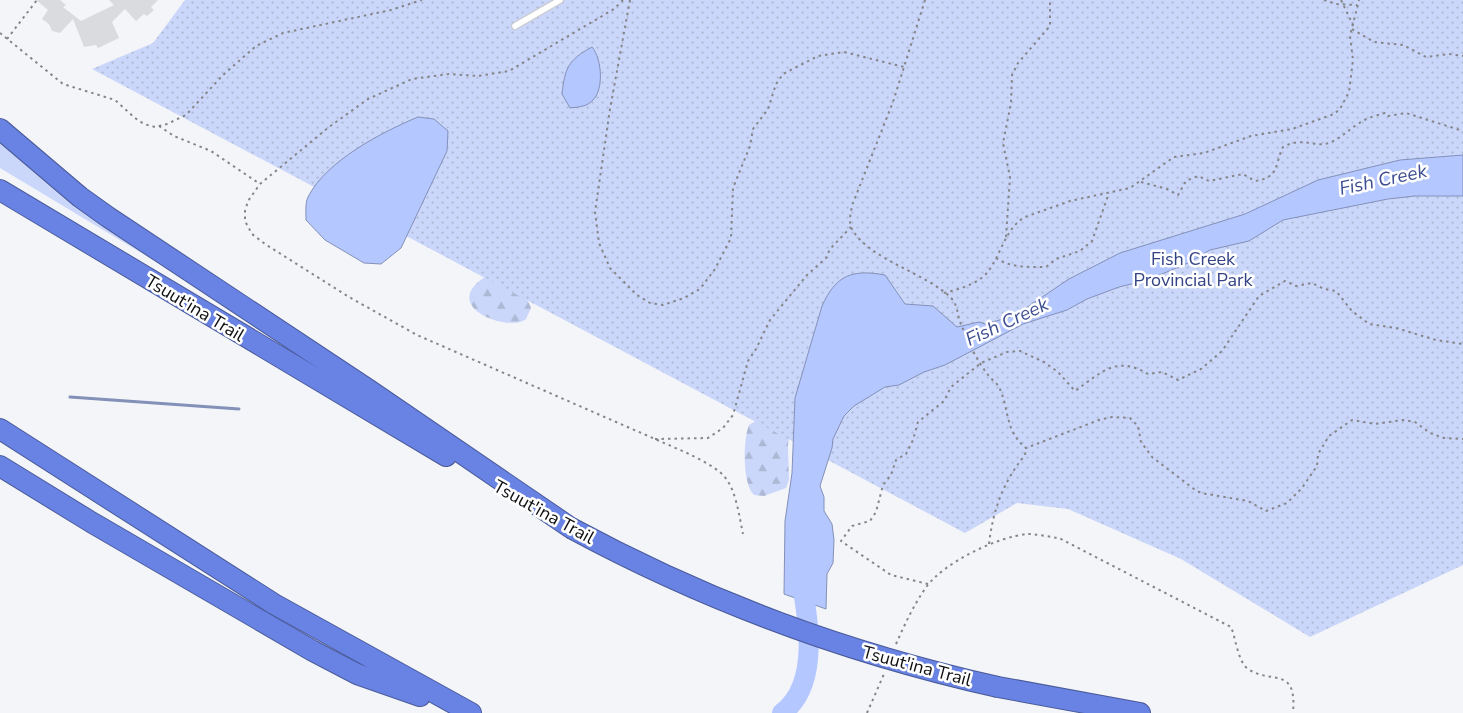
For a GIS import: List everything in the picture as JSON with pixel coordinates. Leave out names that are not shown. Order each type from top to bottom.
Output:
[{"type":"highway","points":[[0,129],[108,217],[369,390],[571,528]]},
{"type":"highway","name":"Tsuut'ina Trail","points":[[0,190],[375,416],[571,528],[632,561],[686,587],[782,625],[926,671],[998,687],[1140,713]]},
{"type":"highway","points":[[0,429],[274,604],[469,713]]},
{"type":"highway","points":[[0,466],[91,522],[313,651],[358,674],[469,713]]},
{"type":"lane","points":[[515,26],[560,0]]},
{"type":"path","points":[[7,39],[37,0]]},
{"type":"path","points":[[159,126],[186,115],[223,75],[256,46],[270,38],[283,33],[391,10],[422,0]]},
{"type":"path","points":[[623,0],[614,8],[509,71],[478,76],[449,74],[412,80],[368,99],[329,127],[260,184],[248,201],[245,221],[252,234],[266,244],[349,297],[417,335],[687,453],[723,474],[729,484],[743,534]]},
{"type":"path","points":[[630,0],[610,109],[595,212],[599,243],[610,268],[637,295],[650,303],[663,305],[684,298],[700,289],[715,270],[731,238],[733,188],[750,146],[753,129],[768,110],[776,84],[783,74],[818,56],[844,52],[904,66]]},
{"type":"path","points":[[925,0],[880,137],[850,212],[852,227],[859,237],[886,258],[954,301],[959,321],[988,376],[998,385],[1010,428],[1026,448],[1025,455],[1002,489],[992,522],[989,545]]},
{"type":"path","points":[[1006,239],[1010,177],[1003,143],[1011,102],[1012,75],[1018,63],[1050,26],[1050,0]]},
{"type":"path","points":[[1324,0],[1344,5],[1357,5]]},
{"type":"path","points":[[1341,0],[1353,25]]},
{"type":"path","points":[[944,293],[974,282],[986,274],[1006,239],[1020,220],[1025,217],[1070,202],[1123,190],[1141,182],[1167,160],[1174,157],[1204,153],[1251,136],[1292,129],[1334,114],[1340,109],[1349,92],[1353,60],[1350,42],[1359,0]]},
{"type":"path","points":[[1352,28],[1374,42],[1403,45],[1426,57],[1449,54],[1463,56]]},
{"type":"path","points":[[0,33],[64,84],[115,100],[144,124],[159,126],[174,136],[211,151],[260,184]]},
{"type":"path","points":[[1141,182],[1167,189],[1178,195],[1186,181],[1198,176],[1209,181],[1243,174],[1255,181],[1268,179],[1276,170],[1283,147],[1289,144],[1308,141],[1317,144],[1329,143],[1364,120],[1385,113],[1388,116],[1406,113],[1432,119],[1463,131]]},
{"type":"path","points":[[996,258],[1004,264],[1022,267],[1046,267],[1056,259],[1080,251],[1092,241],[1109,193]]},
{"type":"path","points":[[652,439],[708,438],[723,428],[733,416],[748,361],[770,320],[806,275],[826,258],[830,249],[852,227]]},
{"type":"path","points":[[928,584],[891,575],[841,541],[852,526],[870,521],[876,512],[884,485],[891,475],[896,460],[906,454],[918,422],[944,401],[951,387],[981,363],[1006,352],[1020,351],[1044,362],[1058,372],[1075,391],[1112,365],[1135,366],[1148,374],[1162,372],[1178,380],[1201,369],[1222,351],[1259,296],[1285,281],[1296,286],[1312,283],[1324,289],[1336,291],[1352,311],[1369,324],[1396,328],[1436,340],[1463,344]]},
{"type":"path","points":[[1026,448],[1099,420],[1112,417],[1130,418],[1138,426],[1141,442],[1152,457],[1194,489],[1201,493],[1248,501],[1266,511],[1287,503],[1302,488],[1317,466],[1318,454],[1329,436],[1352,420],[1375,424],[1403,420],[1414,422],[1430,433],[1444,438],[1463,439]]},
{"type":"path","points":[[893,650],[907,617],[928,584],[956,562],[989,545],[1029,534],[1059,538],[1231,627],[1238,646],[1240,660],[1248,669],[1262,674],[1277,676],[1286,681],[1292,692],[1293,713]]},
{"type":"path","points":[[867,713],[886,667]]},
{"type":"green space","name":"Fish Creek Provincial Park","points":[[185,0],[1463,0],[1463,565],[1310,637],[1181,559],[1068,509],[1017,503],[965,533],[92,69],[153,43]]},
{"type":"green space","points":[[0,138],[183,278],[0,168]]},
{"type":"green space","points":[[485,277],[527,299],[531,308],[526,319],[506,323],[494,320],[473,307],[469,298],[473,288]]},
{"type":"green space","points":[[791,412],[788,446],[789,480],[786,488],[764,496],[754,495],[747,481],[745,461],[749,425],[757,420]]},
{"type":"water","points":[[592,47],[600,66],[600,82],[597,95],[588,104],[570,108],[562,94],[566,71],[578,56]]},
{"type":"water","points":[[418,117],[434,119],[448,131],[447,151],[401,248],[381,264],[364,263],[325,240],[306,220],[307,199],[316,184],[341,160],[372,139]]},
{"type":"water","points":[[1463,155],[1463,196],[1415,196],[1388,199],[1283,220],[1249,241],[1210,250],[1188,263],[1148,280],[1119,287],[1087,299],[1067,310],[1023,324],[945,365],[924,372],[899,385],[885,387],[854,406],[844,416],[833,439],[820,486],[824,497],[824,511],[832,524],[834,540],[833,563],[827,574],[826,609],[784,594],[785,521],[792,473],[795,398],[822,306],[833,287],[839,281],[854,274],[873,273],[885,275],[905,304],[933,306],[957,327],[979,322],[985,324],[1014,316],[1069,279],[1120,253],[1245,214],[1318,180],[1400,160]]},
{"type":"building","points":[[36,0],[60,0],[66,5],[63,7],[81,21],[114,5],[109,0],[158,0],[151,7],[154,10],[147,16],[144,14],[136,21],[125,9],[112,22],[119,38],[98,48],[96,45],[84,47],[73,19],[60,33],[52,31],[49,24],[42,19],[48,10]]},
{"type":"waterway","points":[[70,397],[239,409]]},
{"type":"waterway","name":"Fish Creek","points":[[782,713],[794,700],[802,685],[807,667],[808,629],[800,574]]}]
